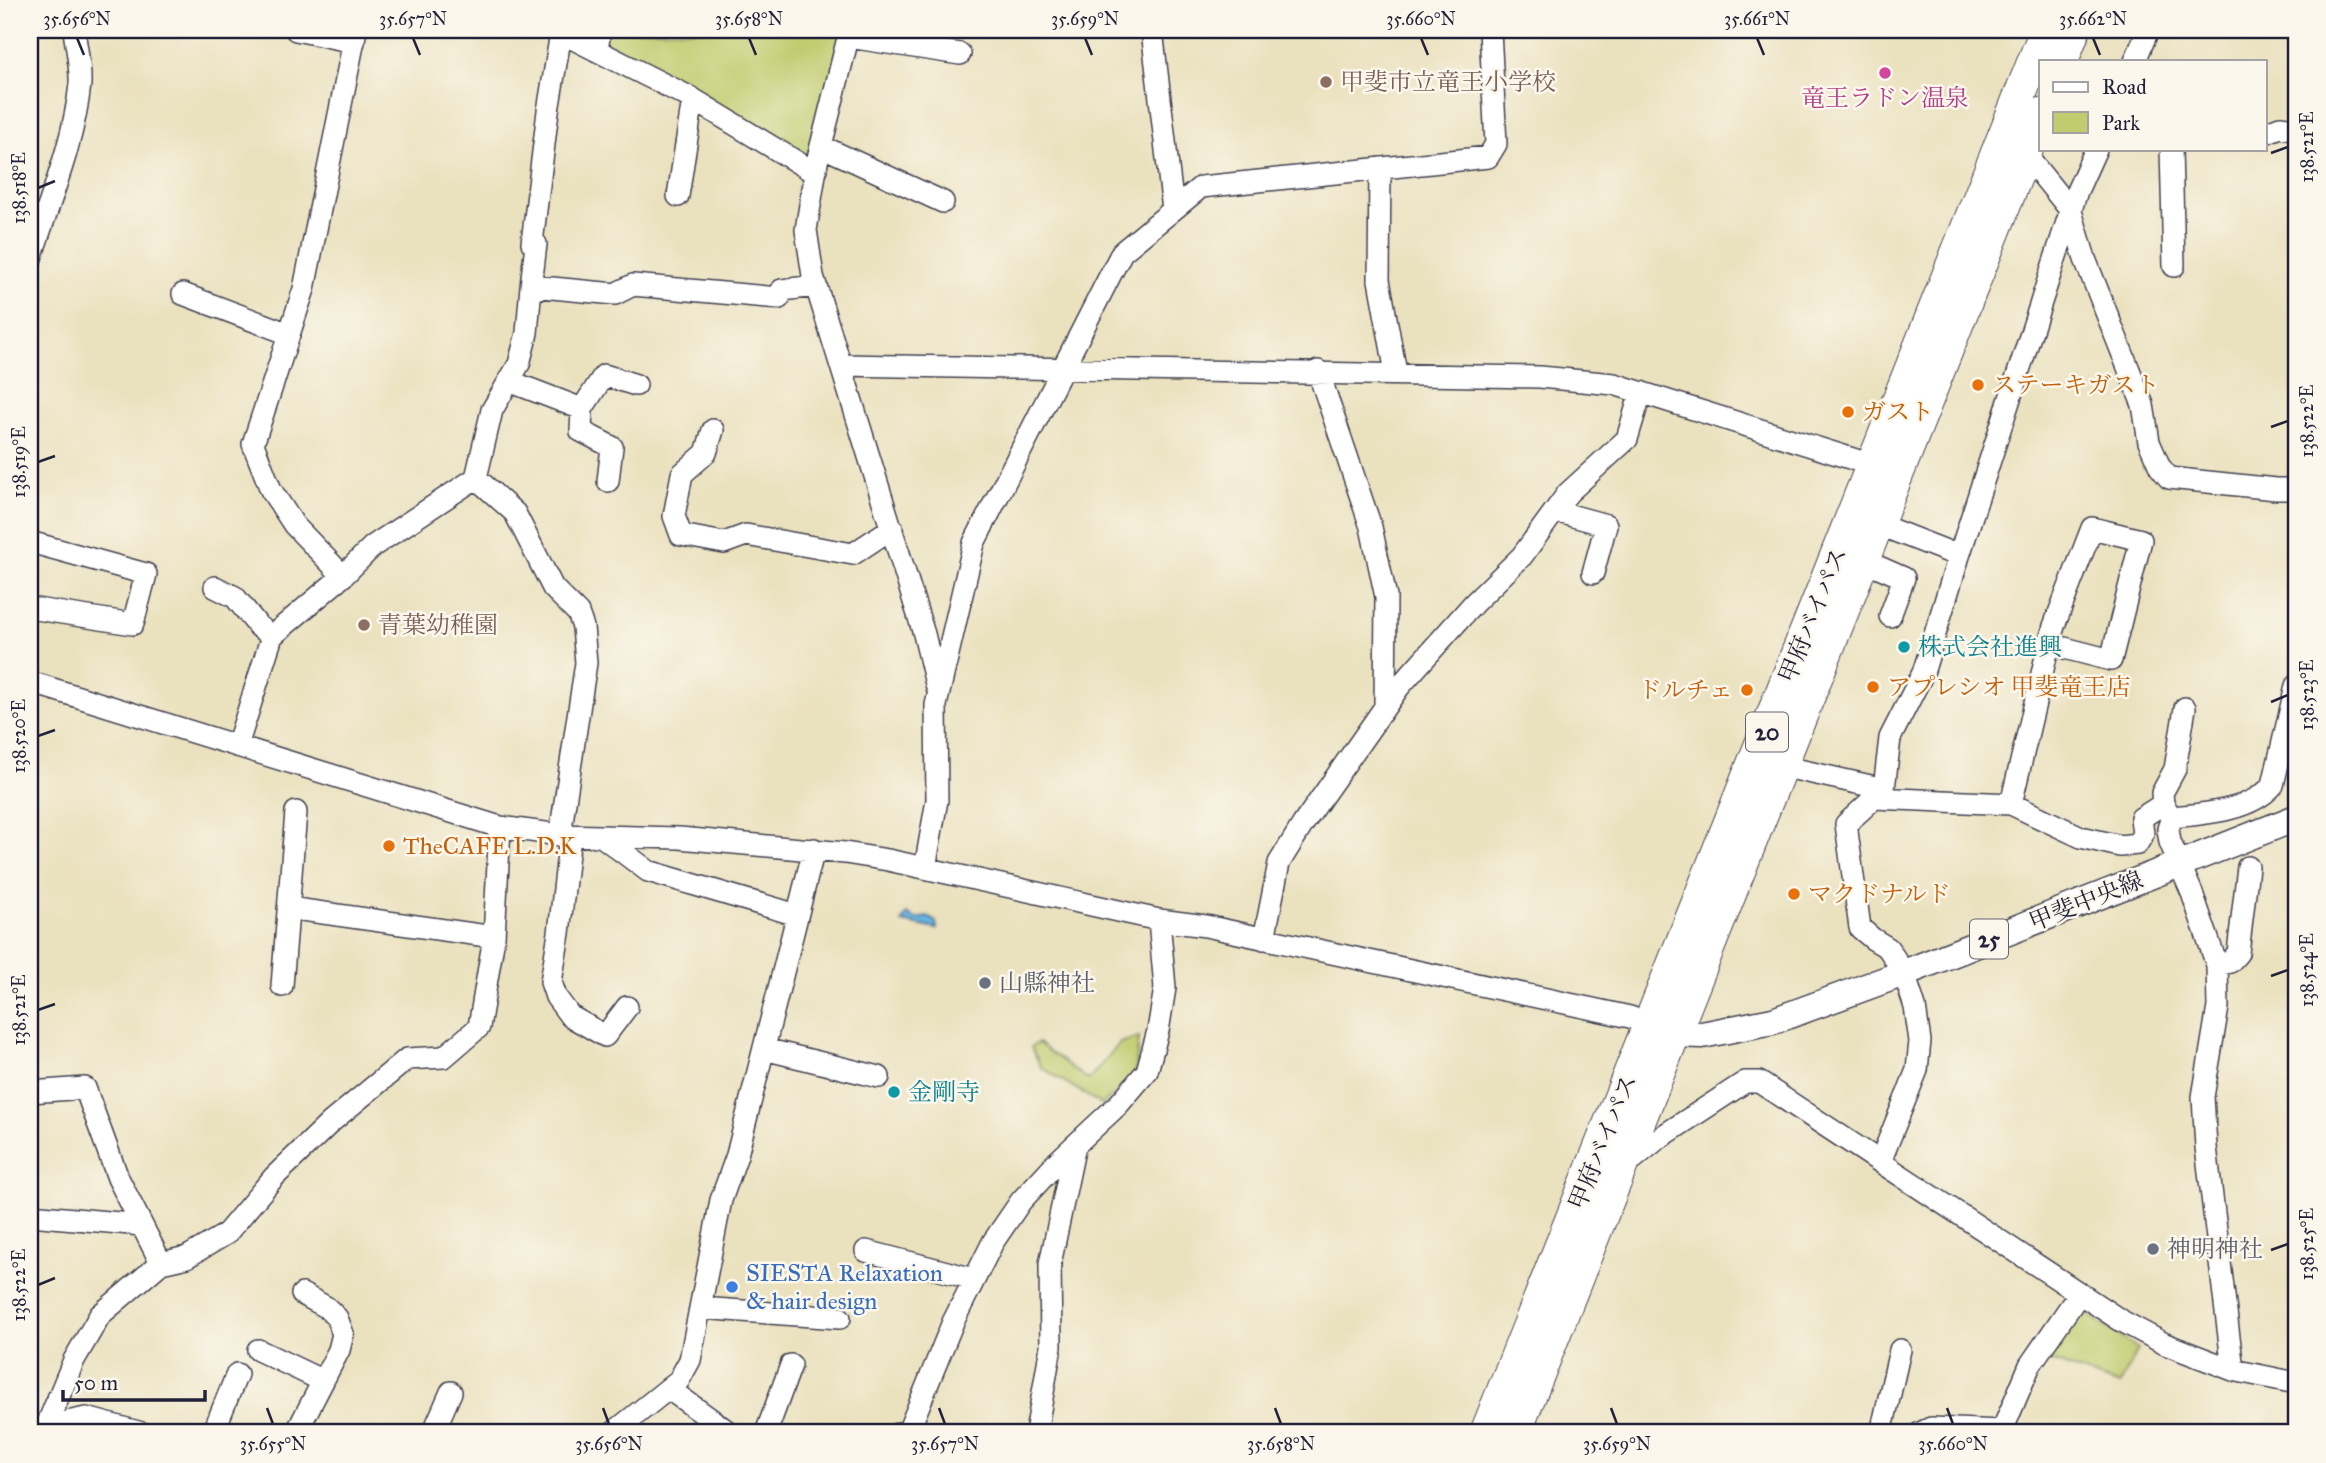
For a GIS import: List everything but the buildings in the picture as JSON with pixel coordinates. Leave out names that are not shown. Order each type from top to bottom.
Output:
[{"type":"highway","name":"甲府バイパス","points":[[1515,1433],[1622,1159],[1663,1029],[1872,465],[2046,30]]},
{"type":"highway","points":[[2062,60],[2074,30]]},
{"type":"highway","name":"甲府バイパス","points":[[1486,1433],[1781,766],[2039,119]]},
{"type":"main road","name":"甲斐中央線","points":[[1663,1029],[1702,1035],[1773,1021],[1903,973],[2296,818]]},
{"type":"street","points":[[30,261],[75,114],[80,82],[74,30]]},
{"type":"street","points":[[296,30],[355,36],[304,289],[253,444],[271,490],[294,525],[343,576]]},
{"type":"street","points":[[1152,30],[1173,210]]},
{"type":"street","points":[[925,867],[937,800],[936,705],[974,543],[1122,252],[1201,187],[1488,157],[1496,144],[1490,30]]},
{"type":"street","points":[[2135,60],[2148,30]]},
{"type":"street","points":[[237,746],[272,636],[343,576],[373,545],[476,478],[492,410],[519,364],[527,333],[536,244],[532,243],[559,31],[598,40],[815,173]]},
{"type":"street","points":[[938,694],[924,634],[816,286],[806,230],[821,146],[850,33],[960,54]]},
{"type":"street","points":[[678,196],[693,99]]},
{"type":"street","points":[[2266,133],[2280,127],[2296,129]]},
{"type":"street","points":[[821,146],[943,202]]},
{"type":"street","points":[[1880,1162],[1917,1070],[1920,1041],[1915,1007],[1903,973],[1888,948],[1860,928],[1846,824],[1879,793],[1890,738],[1923,673],[2071,211],[2096,150]]},
{"type":"street","points":[[2171,150],[2174,266]]},
{"type":"street","points":[[2025,154],[2071,211],[2085,259],[2143,405],[2149,442],[2164,472],[2169,478],[2296,489]]},
{"type":"street","points":[[1380,169],[1378,280],[1396,373]]},
{"type":"street","points":[[531,286],[615,294],[632,285],[779,298],[782,290],[816,286]]},
{"type":"street","points":[[183,294],[289,334]]},
{"type":"street","points":[[842,365],[1540,376],[1614,384],[1872,465]]},
{"type":"street","points":[[1318,372],[1371,527],[1387,597],[1385,707]]},
{"type":"street","points":[[608,481],[612,447],[581,431],[582,409],[604,375],[636,385]]},
{"type":"street","points":[[509,381],[582,409]]},
{"type":"street","points":[[1264,939],[1279,863],[1303,824],[1399,687],[1466,612],[1522,556],[1568,493],[1627,439],[1641,393]]},
{"type":"street","points":[[713,430],[706,453],[682,474],[674,516],[681,535],[724,542],[746,535],[853,554],[892,528]]},
{"type":"street","points":[[476,478],[515,513],[553,588],[578,613],[583,627],[586,663],[565,836],[559,933],[551,982],[556,997],[570,1016],[605,1036],[627,1007]]},
{"type":"street","points":[[1555,510],[1606,526],[1593,573]]},
{"type":"street","points":[[1877,524],[1959,556]]},
{"type":"street","points":[[2011,804],[2049,644],[2054,625],[2092,528],[2141,540],[2111,660],[2049,644]]},
{"type":"street","points":[[30,542],[146,574],[132,624],[30,608]]},
{"type":"street","points":[[1863,560],[1904,578],[1890,616]]},
{"type":"street","points":[[215,587],[235,597],[258,626],[272,636]]},
{"type":"street","points":[[30,682],[499,827],[565,836],[679,838],[814,849],[888,860],[1159,920],[1206,926],[1630,1017],[1663,1029]]},
{"type":"street","points":[[1781,766],[1879,793],[2011,804],[2081,837],[2120,846],[2137,844],[2143,834],[2141,818],[2167,811],[2215,813],[2264,796],[2273,785],[2296,686]]},
{"type":"street","points":[[2185,708],[2175,769],[2162,793],[2170,842],[2217,965],[2218,1007],[2203,1097],[2206,1147],[2233,1370]]},
{"type":"street","points":[[282,986],[296,812]]},
{"type":"street","points":[[39,1428],[100,1315],[161,1263],[187,1257],[226,1234],[274,1177],[331,1122],[407,1059],[443,1057],[479,1027],[494,937],[499,827]]},
{"type":"street","points":[[604,838],[648,871],[797,915]]},
{"type":"street","points":[[613,1433],[680,1380],[690,1360],[721,1200],[737,1155],[814,849]]},
{"type":"street","points":[[2217,965],[2230,962],[2238,953],[2248,867]]},
{"type":"street","points":[[288,908],[494,937]]},
{"type":"street","points":[[907,1433],[953,1322],[993,1242],[1021,1201],[1118,1105],[1147,1071],[1158,1031],[1165,988],[1159,920]]},
{"type":"street","points":[[764,1049],[879,1077]]},
{"type":"street","points":[[1622,1159],[1633,1159],[1655,1141],[1745,1082],[1759,1082],[2120,1320],[2165,1344],[2233,1370],[2296,1383]]},
{"type":"street","points":[[30,1092],[86,1088],[118,1178],[161,1263]]},
{"type":"street","points":[[1036,1433],[1051,1346],[1050,1264],[1075,1145]]},
{"type":"street","points":[[30,1215],[142,1225]]},
{"type":"street","points":[[866,1251],[974,1279]]},
{"type":"street","points":[[296,1433],[339,1350],[343,1334],[337,1318],[326,1307],[302,1294]]},
{"type":"street","points":[[1920,1433],[1931,1428],[2002,1432],[2030,1365],[2079,1294]]},
{"type":"street","points":[[700,1308],[840,1318]]},
{"type":"street","points":[[258,1350],[323,1381]]},
{"type":"street","points":[[1881,1433],[1900,1350]]},
{"type":"street","points":[[766,1433],[791,1365]]},
{"type":"street","points":[[214,1433],[237,1374]]},
{"type":"street","points":[[669,1389],[730,1433]]},
{"type":"street","points":[[433,1433],[451,1392]]},
{"type":"street","points":[[39,1428],[86,1418],[142,1433]]},
{"type":"green space","points":[[601,30],[846,30],[813,167],[600,39]]},
{"type":"green space","points":[[1139,1037],[1135,1075],[1102,1105],[1041,1067],[1031,1047],[1038,1043],[1088,1080],[1120,1043]]},
{"type":"green space","points":[[2080,1309],[2138,1349],[2120,1385],[2047,1360]]},
{"type":"water","points":[[907,914],[915,919],[928,917],[936,922],[937,929],[902,922]]},
{"type":"waterway","points":[[30,284],[36,264]]},
{"type":"waterway","points":[[30,474],[34,478],[30,492]]},
{"type":"place","name":"竜王ラドン温泉","points":[[1885,73]]},
{"type":"place","name":"甲斐市立竜王小学校","points":[[1326,82]]},
{"type":"place","name":"ステーキガスト","points":[[1978,385]]},
{"type":"place","name":"ガスト","points":[[1848,412]]},
{"type":"place","name":"青葉幼稚園","points":[[364,625]]},
{"type":"place","name":"株式会社進興","points":[[1904,647]]},
{"type":"place","name":"アプレシオ 甲斐竜王店","points":[[1873,687]]},
{"type":"place","name":"ドルチェ","points":[[1747,690]]},
{"type":"place","name":"TheCAFE L.D.K","points":[[389,846]]},
{"type":"place","name":"マクドナルド","points":[[1794,894]]},
{"type":"place","name":"山縣神社","points":[[985,983]]},
{"type":"place","name":"金剛寺","points":[[894,1092]]},
{"type":"place","name":"神明神社","points":[[2153,1249]]},
{"type":"place","name":"SIESTA Relaxation & hair design","points":[[732,1287]]}]
